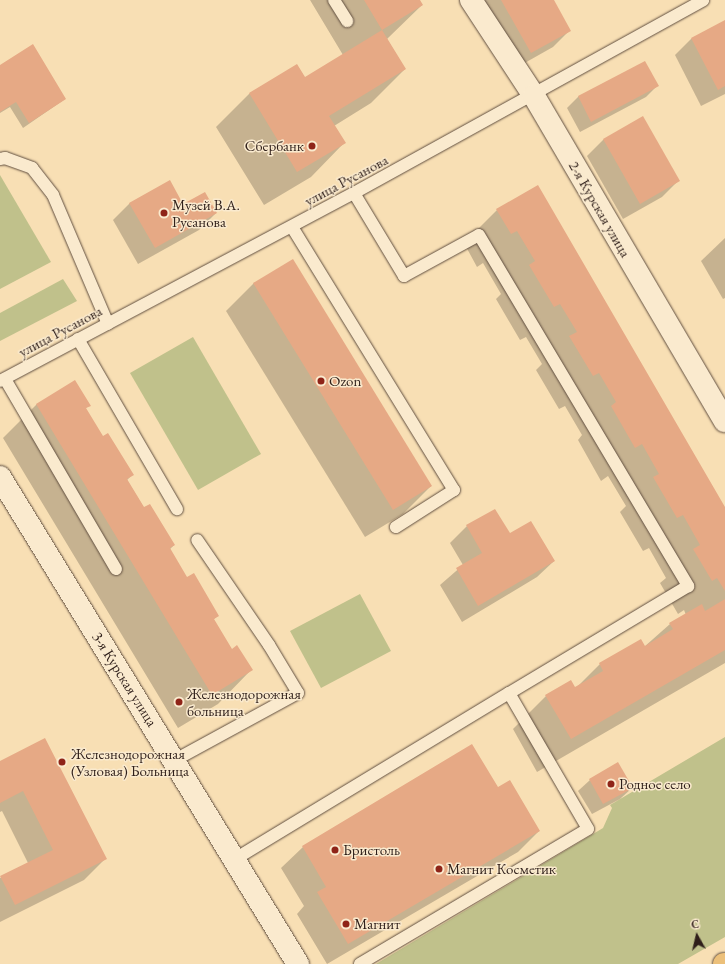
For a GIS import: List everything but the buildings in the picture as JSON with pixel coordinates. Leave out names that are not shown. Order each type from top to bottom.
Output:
[{"type":"main road","name":"2-я Курская улица","points":[[471,0],[534,96],[725,421]]},
{"type":"main road","name":"3-я Курская улица","points":[[0,477],[175,760],[298,964]]},
{"type":"lane","points":[[334,0],[347,21]]},
{"type":"lane","name":"улица Русанова","points":[[2,380],[292,227],[534,96],[703,0]]},
{"type":"lane","points":[[0,159],[5,158],[32,168],[53,195],[108,324]]},
{"type":"lane","points":[[235,859],[688,586],[479,235],[404,276],[354,193]]},
{"type":"lane","points":[[292,227],[454,490],[396,527]]},
{"type":"lane","points":[[78,340],[177,509]]},
{"type":"lane","points":[[2,380],[116,569]]},
{"type":"lane","points":[[175,760],[298,692],[269,645],[198,540]]},
{"type":"lane","points":[[360,964],[588,829],[509,693]]},
{"type":"green space","points":[[0,175],[51,262],[0,289]]},
{"type":"green space","points":[[63,279],[77,301],[0,341],[0,313]]},
{"type":"green space","points":[[193,337],[261,454],[198,490],[130,373]]},
{"type":"green space","points":[[360,594],[391,651],[321,688],[290,631]]},
{"type":"green space","points":[[725,737],[725,937],[678,964],[376,964],[603,828],[612,808],[610,805]]},
{"type":"place","name":"Сбербанк","points":[[312,146]]},
{"type":"place","name":"Музей В.А. Русанова","points":[[164,213]]},
{"type":"place","name":"Ozon","points":[[321,381]]},
{"type":"place","name":"Железнодорожная больница","points":[[179,702]]},
{"type":"place","name":"Железнодорожная (Узловая) Больница","points":[[62,762]]},
{"type":"place","name":"Родное село","points":[[611,784]]},
{"type":"place","name":"Бристоль","points":[[335,850]]},
{"type":"place","name":"Магнит Косметик","points":[[439,869]]},
{"type":"place","name":"Магнит","points":[[346,924]]}]
